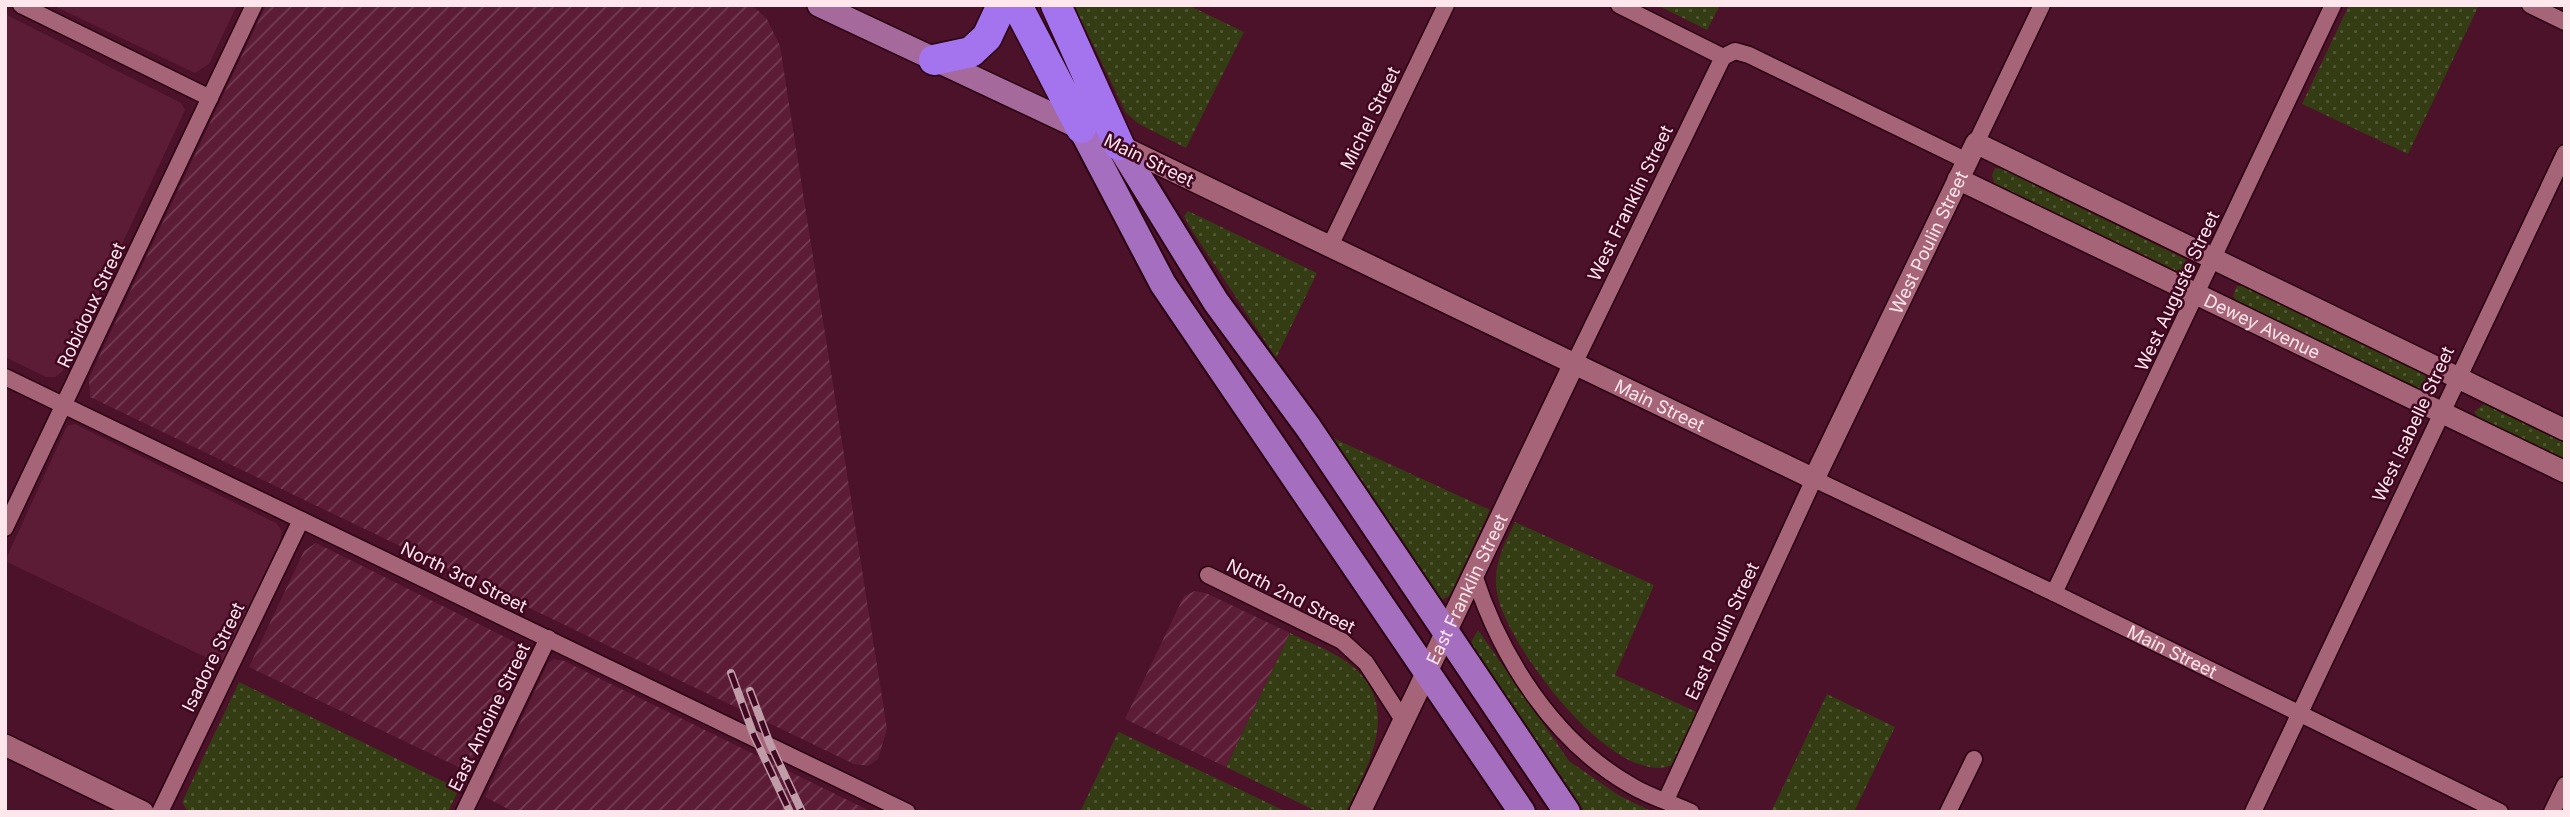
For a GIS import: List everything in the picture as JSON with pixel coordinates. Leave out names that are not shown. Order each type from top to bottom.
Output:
[{"type":"highway","points":[[934,60],[971,52],[987,37],[1002,5]]},
{"type":"highway","points":[[1017,5],[1081,128]]},
{"type":"highway","points":[[1056,5],[1119,145]]},
{"type":"main road","name":"Main Street","points":[[819,5],[1119,145]]},
{"type":"main road","points":[[1081,128],[1163,284],[1522,812]]},
{"type":"main road","points":[[1119,145],[1216,302],[1308,427],[1567,812]]},
{"type":"street","points":[[21,5],[210,98]]},
{"type":"street","name":"Robidoux Street","points":[[5,528],[254,5]]},
{"type":"street","name":"Michel Street","points":[[1329,248],[1446,5]]},
{"type":"street","name":"Dewey Avenue","points":[[1619,5],[1723,57],[1735,51],[1749,55],[1967,161],[2213,261],[2565,430]]},
{"type":"street","name":"West Poulin Street","points":[[1814,479],[2042,5]]},
{"type":"street","name":"West Auguste Street","points":[[2054,593],[2333,5]]},
{"type":"street","points":[[2530,5],[2565,22]]},
{"type":"street","name":"West Franklin Street","points":[[1573,366],[1723,57]]},
{"type":"street","name":"Main Street","points":[[1119,145],[1573,366],[2054,593],[2500,812]]},
{"type":"street","name":"West Isabelle Street","points":[[2253,812],[2456,378],[2565,153]]},
{"type":"street","name":"Dewey Avenue","points":[[1967,161],[2196,294],[2565,472]]},
{"type":"street","name":"East Franklin Street","points":[[1360,812],[1573,366]]},
{"type":"street","name":"North 3rd Street","points":[[5,377],[907,812]]},
{"type":"street","name":"East Poulin Street","points":[[1666,800],[1814,479]]},
{"type":"street","name":"Isadore Street","points":[[160,812],[301,520]]},
{"type":"street","name":"North 2nd Street","points":[[1208,575],[1342,641],[1366,663],[1403,720]]},
{"type":"street","points":[[1474,575],[1485,610],[1511,658],[1568,738],[1593,761],[1633,788],[1691,812]]},
{"type":"street","name":"East Antoine Street","points":[[464,812],[548,638]]},
{"type":"street","points":[[5,744],[144,812]]},
{"type":"street","points":[[1948,812],[1974,759]]},
{"type":"street","points":[[2552,812],[2565,785]]},
{"type":"shaded area","points":[[52,5],[237,5],[209,64],[195,73]]},
{"type":"shaded area","points":[[266,5],[752,5],[767,19],[780,46],[887,729],[878,759],[868,766],[854,764],[90,397],[89,378]]},
{"type":"shaded area","points":[[5,14],[181,103],[185,110],[62,372],[55,377],[46,377],[5,357]]},
{"type":"shaded area","points":[[75,424],[276,523],[282,531],[280,544],[222,665],[5,561],[67,426]]},
{"type":"shaded area","points":[[316,543],[523,646],[523,653],[467,771],[249,667],[304,551]]},
{"type":"shaded area","points":[[1195,591],[1206,593],[1290,633],[1226,767],[1125,719],[1184,596]]},
{"type":"shaded area","points":[[554,659],[564,661],[872,812],[514,812],[485,797],[548,663]]},
{"type":"green space","points":[[1074,5],[1188,5],[1244,32],[1186,148],[1139,124],[1126,113]]},
{"type":"green space","points":[[1657,5],[1720,5],[1707,30]]},
{"type":"green space","points":[[2349,5],[2479,5],[2408,154],[2302,104]]},
{"type":"green space","points":[[1995,168],[2002,169],[2185,259],[2187,265],[2184,271],[2179,272],[1994,183],[1992,175]]},
{"type":"green space","points":[[1188,211],[1317,273],[1276,358],[1191,229],[1184,216]]},
{"type":"green space","points":[[2237,286],[2244,286],[2425,375],[2428,382],[2425,388],[2418,389],[2238,302],[2233,296]]},
{"type":"green space","points":[[2484,404],[2565,443],[2565,459],[2480,419],[2474,412]]},
{"type":"green space","points":[[1333,438],[1490,510],[1450,595],[1442,600],[1433,593]]},
{"type":"green space","points":[[1515,522],[1654,585],[1615,675],[1697,712],[1672,765],[1648,767],[1621,756],[1593,735],[1541,676],[1520,644],[1504,616],[1496,583],[1500,556]]},
{"type":"green space","points":[[1478,630],[1569,761],[1620,796],[1653,812],[1585,812],[1470,644]]},
{"type":"green space","points":[[1290,633],[1344,660],[1363,676],[1373,694],[1378,713],[1377,733],[1372,753],[1346,812],[1318,812],[1226,767]]},
{"type":"green space","points":[[239,682],[459,789],[448,812],[188,812],[182,802]]},
{"type":"green space","points":[[1827,694],[1895,727],[1854,812],[1771,812]]},
{"type":"green space","points":[[1119,732],[1287,812],[1080,812]]},
{"type":"railway","points":[[731,673],[754,736],[790,812]]},
{"type":"railway","points":[[750,691],[770,744],[802,812]]}]
